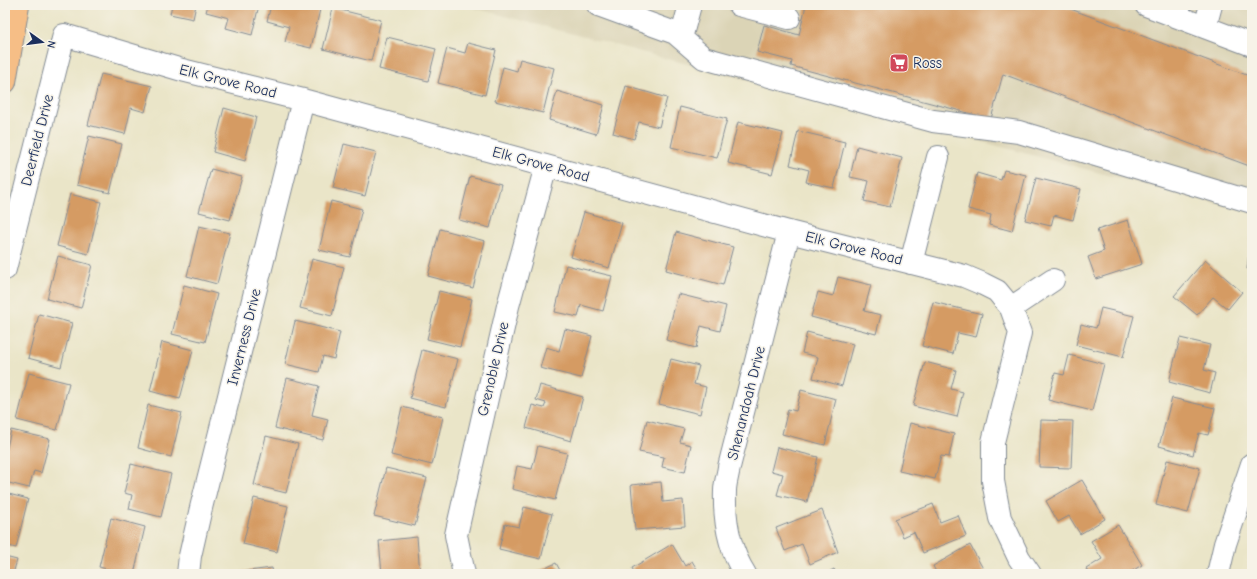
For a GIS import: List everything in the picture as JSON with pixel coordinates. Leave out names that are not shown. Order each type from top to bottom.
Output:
[{"type":"main road","points":[[5,9],[6,5]]},
{"type":"main road","points":[[5,82],[18,5]]},
{"type":"street","points":[[598,5],[675,33],[704,58],[933,121],[1019,132],[1252,202]]},
{"type":"street","points":[[681,38],[690,5]]},
{"type":"street","points":[[739,5],[789,18]]},
{"type":"street","points":[[1146,5],[1252,45]]},
{"type":"street","points":[[1205,27],[1211,5]]},
{"type":"street","name":"Elk Grove Road","points":[[64,36],[182,70],[303,100],[789,232],[964,276],[997,291],[1011,308],[1020,333],[993,442],[993,480],[1000,518],[1019,558],[1030,574]]},
{"type":"street","name":"Deerfield Drive","points":[[5,269],[64,36]]},
{"type":"street","name":"Inverness Drive","points":[[188,574],[190,556],[201,508],[303,100]]},
{"type":"street","points":[[911,263],[938,157]]},
{"type":"street","name":"Grenoble Drive","points":[[464,574],[456,535],[508,306],[546,166]]},
{"type":"street","name":"Shenandoah Drive","points":[[744,574],[738,564],[729,537],[725,490],[729,467],[789,232]]},
{"type":"street","points":[[1011,308],[1053,280]]},
{"type":"street","points":[[1218,574],[1225,544],[1252,464]]},
{"type":"shaded area","points":[[463,5],[1252,5],[1252,213]]},
{"type":"building","points":[[172,5],[196,5],[193,19],[170,14]]},
{"type":"building","points":[[208,5],[259,5],[252,35],[226,28],[229,18],[206,12]]},
{"type":"building","points":[[271,5],[321,5],[311,48],[285,42],[289,27],[267,21]]},
{"type":"building","points":[[806,5],[1060,5],[1252,77],[1252,167],[1003,74],[991,119],[791,66],[792,61],[757,52],[764,25],[799,35]]},
{"type":"building","points":[[333,8],[381,20],[371,61],[323,49]]},
{"type":"building","points":[[387,37],[436,49],[428,81],[379,69]]},
{"type":"building","points":[[468,43],[496,50],[485,95],[438,83],[447,48],[465,53]]},
{"type":"building","points":[[520,59],[554,68],[543,113],[495,101],[503,67],[517,71]]},
{"type":"building","points":[[101,74],[152,86],[145,112],[131,108],[125,134],[88,125]]},
{"type":"building","points":[[626,86],[667,98],[659,127],[639,122],[634,139],[613,133]]},
{"type":"building","points":[[557,91],[604,105],[596,134],[549,120]]},
{"type":"building","points":[[680,107],[727,119],[717,158],[671,147]]},
{"type":"building","points":[[224,108],[256,117],[245,161],[213,152]]},
{"type":"building","points":[[738,122],[783,133],[772,174],[728,163]]},
{"type":"building","points":[[798,131],[845,142],[834,188],[806,182],[809,170],[790,165]]},
{"type":"building","points":[[89,136],[122,144],[110,193],[77,185]]},
{"type":"building","points":[[344,144],[376,152],[365,196],[333,188]]},
{"type":"building","points":[[857,146],[902,158],[890,207],[864,201],[869,181],[850,177]]},
{"type":"building","points":[[211,169],[242,177],[230,220],[199,212]]},
{"type":"building","points":[[1004,170],[1026,175],[1012,231],[989,225],[991,215],[968,209],[977,173],[1001,180]]},
{"type":"building","points":[[470,176],[501,184],[490,228],[459,220]]},
{"type":"building","points":[[1036,178],[1081,189],[1073,220],[1054,215],[1051,226],[1025,220]]},
{"type":"building","points":[[70,194],[101,202],[88,254],[57,246]]},
{"type":"building","points":[[331,201],[362,209],[350,257],[319,250]]},
{"type":"building","points":[[584,212],[622,223],[609,268],[571,257]]},
{"type":"building","points":[[1128,220],[1142,264],[1096,279],[1088,257],[1104,251],[1097,230]]},
{"type":"building","points":[[199,226],[230,233],[217,284],[187,276]]},
{"type":"building","points":[[440,229],[485,241],[473,288],[428,276]]},
{"type":"building","points":[[676,232],[733,247],[723,285],[666,270]]},
{"type":"building","points":[[1251,236],[1252,269],[1247,269]]},
{"type":"building","points":[[58,256],[92,265],[81,308],[47,299]]},
{"type":"building","points":[[312,259],[344,267],[332,316],[300,308]]},
{"type":"building","points":[[1205,260],[1242,292],[1228,309],[1213,297],[1197,315],[1174,296]]},
{"type":"building","points":[[566,265],[612,276],[603,311],[581,305],[578,317],[555,312]]},
{"type":"building","points":[[838,277],[871,285],[864,311],[881,315],[876,334],[811,317],[818,292],[833,296]]},
{"type":"building","points":[[184,285],[217,294],[205,342],[172,334]]},
{"type":"building","points":[[439,291],[472,299],[460,347],[427,339]]},
{"type":"building","points":[[678,294],[726,306],[720,331],[701,326],[696,348],[666,340]]},
{"type":"building","points":[[933,302],[982,314],[976,337],[958,333],[953,354],[922,346]]},
{"type":"building","points":[[1101,308],[1134,316],[1123,357],[1076,345],[1081,324],[1096,328]]},
{"type":"building","points":[[39,314],[72,323],[61,367],[28,358]]},
{"type":"building","points":[[295,321],[340,332],[334,359],[323,356],[319,372],[285,364]]},
{"type":"building","points":[[565,329],[592,336],[581,378],[540,368],[546,347],[559,351]]},
{"type":"building","points":[[807,332],[853,344],[842,386],[813,378],[818,357],[802,353]]},
{"type":"building","points":[[1180,338],[1210,345],[1204,370],[1215,373],[1210,393],[1169,382]]},
{"type":"building","points":[[162,342],[193,350],[180,399],[150,391]]},
{"type":"building","points":[[422,350],[458,359],[446,407],[410,398]]},
{"type":"building","points":[[1069,355],[1104,364],[1092,411],[1048,400],[1055,373],[1064,375]]},
{"type":"building","points":[[671,359],[699,366],[694,384],[706,387],[700,414],[659,404]]},
{"type":"building","points":[[925,362],[956,370],[951,389],[963,392],[957,417],[913,406]]},
{"type":"building","points":[[29,373],[69,383],[57,430],[17,420]]},
{"type":"building","points":[[287,378],[319,386],[312,415],[328,419],[323,440],[275,428]]},
{"type":"building","points":[[540,385],[583,397],[571,441],[526,428],[532,405],[544,408],[546,403],[536,400]]},
{"type":"building","points":[[801,390],[836,399],[825,445],[782,434],[788,409],[796,411]]},
{"type":"building","points":[[1172,398],[1215,408],[1208,435],[1199,433],[1193,455],[1159,446]]},
{"type":"building","points":[[148,405],[182,413],[171,457],[138,448]]},
{"type":"building","points":[[402,407],[443,417],[432,465],[391,455]]},
{"type":"building","points":[[647,420],[684,429],[680,442],[691,445],[685,472],[662,467],[664,457],[639,452]]},
{"type":"building","points":[[1041,420],[1073,421],[1071,468],[1039,467]]},
{"type":"building","points":[[910,423],[954,434],[949,457],[941,456],[935,479],[899,471]]},
{"type":"building","points":[[11,430],[50,439],[41,473],[34,471],[29,488],[5,482],[5,456]]},
{"type":"building","points":[[266,436],[298,444],[286,493],[254,485]]},
{"type":"building","points":[[538,446],[567,453],[555,500],[512,489],[517,466],[532,469]]},
{"type":"building","points":[[777,447],[818,457],[807,502],[777,495],[783,474],[771,471]]},
{"type":"building","points":[[1167,460],[1200,468],[1188,513],[1156,505]]},
{"type":"building","points":[[131,464],[171,474],[161,517],[129,509],[132,495],[124,493]]},
{"type":"building","points":[[386,468],[427,478],[415,526],[374,516]]},
{"type":"building","points":[[1082,480],[1105,519],[1080,534],[1069,516],[1058,522],[1046,501]]},
{"type":"building","points":[[661,482],[663,502],[683,500],[685,526],[635,530],[631,485]]},
{"type":"building","points":[[5,493],[28,499],[16,548],[5,545]]},
{"type":"building","points":[[254,498],[288,506],[277,552],[243,544]]},
{"type":"building","points":[[933,504],[940,522],[958,515],[966,536],[923,553],[914,532],[903,537],[895,519]]},
{"type":"building","points":[[524,507],[552,514],[541,559],[499,549],[505,524],[519,527]]},
{"type":"building","points":[[822,510],[838,552],[810,564],[802,544],[785,551],[776,528]]},
{"type":"building","points":[[111,518],[145,527],[134,574],[127,574],[99,567]]},
{"type":"building","points":[[1118,525],[1142,565],[1127,574],[1089,574],[1086,569],[1102,559],[1091,541]]},
{"type":"building","points":[[417,537],[420,574],[382,574],[379,541]]},
{"type":"building","points":[[672,544],[685,566],[692,561],[700,574],[635,574],[632,568]]},
{"type":"building","points":[[970,545],[986,574],[937,574],[933,566]]},
{"type":"building","points":[[5,557],[17,560],[13,574],[5,574]]},
{"type":"building","points":[[556,563],[562,574],[533,574]]},
{"type":"building","points":[[272,568],[273,574],[241,574],[240,572]]},
{"type":"building","points":[[834,569],[837,574],[825,574]]},
{"type":"place","name":"Ross","points":[[899,63]]}]
